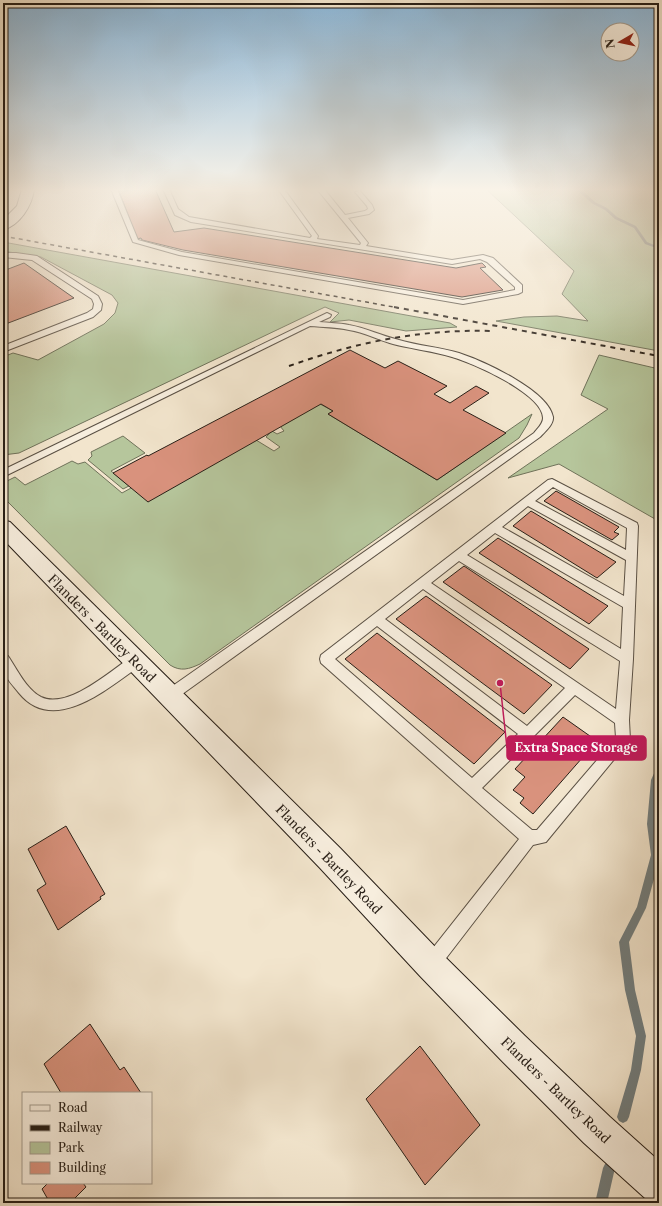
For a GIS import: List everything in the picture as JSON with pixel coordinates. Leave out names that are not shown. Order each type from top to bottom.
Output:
[{"type":"main road","name":"Flanders - Bartley Road","points":[[3,527],[330,858],[431,965],[592,1125],[659,1186]]},
{"type":"lane","points":[[150,245],[181,254],[463,302],[518,292],[519,287],[490,260],[480,257],[452,262],[350,245]]},
{"type":"lane","points":[[3,255],[16,255],[34,258],[95,298],[98,304],[97,310],[90,314],[3,349]]},
{"type":"lane","points":[[3,474],[327,315]]},
{"type":"lane","points":[[169,696],[531,439],[546,426],[548,418],[545,408],[539,400],[509,380],[474,362],[454,354],[403,344],[351,328],[309,324]]},
{"type":"lane","points":[[552,482],[633,526],[627,660],[622,720],[623,740],[540,837],[529,838],[326,658],[526,501],[552,482]]},
{"type":"lane","points":[[526,501],[631,558]]},
{"type":"lane","points":[[493,527],[629,604]]},
{"type":"lane","points":[[458,554],[627,660]]},
{"type":"lane","points":[[423,582],[622,720]]},
{"type":"lane","points":[[376,619],[528,734]]},
{"type":"lane","points":[[3,660],[30,695],[39,702],[52,705],[68,703],[82,698],[136,662]]},
{"type":"lane","points":[[472,788],[574,687]]},
{"type":"lane","points":[[431,965],[529,838]]},
{"type":"green space","points":[[3,245],[21,245],[450,323],[457,327],[406,331],[349,320],[330,322],[339,313],[325,307],[19,453],[3,455],[3,357],[13,353],[38,360],[104,324],[115,313],[118,303],[112,295],[41,257],[3,251]]},
{"type":"green space","points":[[546,245],[659,245],[659,351],[496,321],[524,317],[557,316],[588,321],[562,294],[574,271]]},
{"type":"green space","points":[[599,355],[659,369],[659,568],[655,519],[559,464],[508,478],[608,409],[581,395]]},
{"type":"green space","points":[[320,404],[333,411],[328,414],[437,480],[532,414],[519,438],[200,664],[189,668],[181,669],[170,665],[3,497],[3,486],[5,482],[15,477],[25,485],[72,461],[78,464],[85,462],[122,493],[131,488],[256,440],[274,451],[280,447],[266,437],[272,431],[277,434],[284,431],[280,426]]},
{"type":"green space","points":[[123,436],[145,453],[111,471],[129,486],[123,489],[88,460],[92,456],[91,452]]},
{"type":"building","points":[[164,245],[313,245],[456,268],[482,263],[486,267],[480,268],[503,290],[462,297],[183,250]]},
{"type":"building","points":[[24,263],[74,298],[3,325],[3,271]]},
{"type":"building","points":[[350,350],[385,368],[398,361],[447,386],[434,394],[450,403],[476,386],[489,393],[463,410],[506,433],[437,480],[328,414],[333,411],[321,404],[148,502],[113,473],[147,455],[148,456]]},
{"type":"building","points":[[556,491],[619,527],[614,532],[619,534],[612,540],[544,501]]},
{"type":"building","points":[[531,511],[616,562],[597,578],[513,526]]},
{"type":"building","points":[[498,538],[608,606],[589,624],[479,553]]},
{"type":"building","points":[[464,566],[589,649],[570,669],[443,582]]},
{"type":"building","points":[[426,596],[552,685],[524,714],[396,619]]},
{"type":"building","points":[[377,633],[505,732],[474,764],[345,659]]},
{"type":"building","points":[[563,717],[597,741],[533,814],[520,803],[524,798],[513,790],[525,777],[515,769]]},
{"type":"building","points":[[66,826],[105,894],[100,897],[101,899],[58,930],[37,890],[46,884],[28,849]]},
{"type":"building","points":[[90,1024],[120,1070],[124,1067],[140,1092],[60,1092],[44,1064]]},
{"type":"building","points":[[420,1046],[480,1125],[425,1185],[366,1099]]},
{"type":"building","points":[[47,1184],[84,1184],[86,1187],[70,1203],[50,1203],[42,1189]]},
{"type":"waterway","points":[[652,245],[659,248]]},
{"type":"waterway","points":[[623,1117],[636,1070],[641,1036],[630,990],[624,942],[641,908],[656,855],[651,824],[655,780],[659,772]]},
{"type":"waterway","points":[[601,1203],[609,1168]]},
{"type":"railway","points":[[54,245],[399,308]]},
{"type":"railway","points":[[394,307],[659,356]]},
{"type":"railway","points":[[289,366],[339,350],[389,339],[440,332],[493,331]]},
{"type":"place","name":"Extra Space Storage","points":[[500,683]]}]
